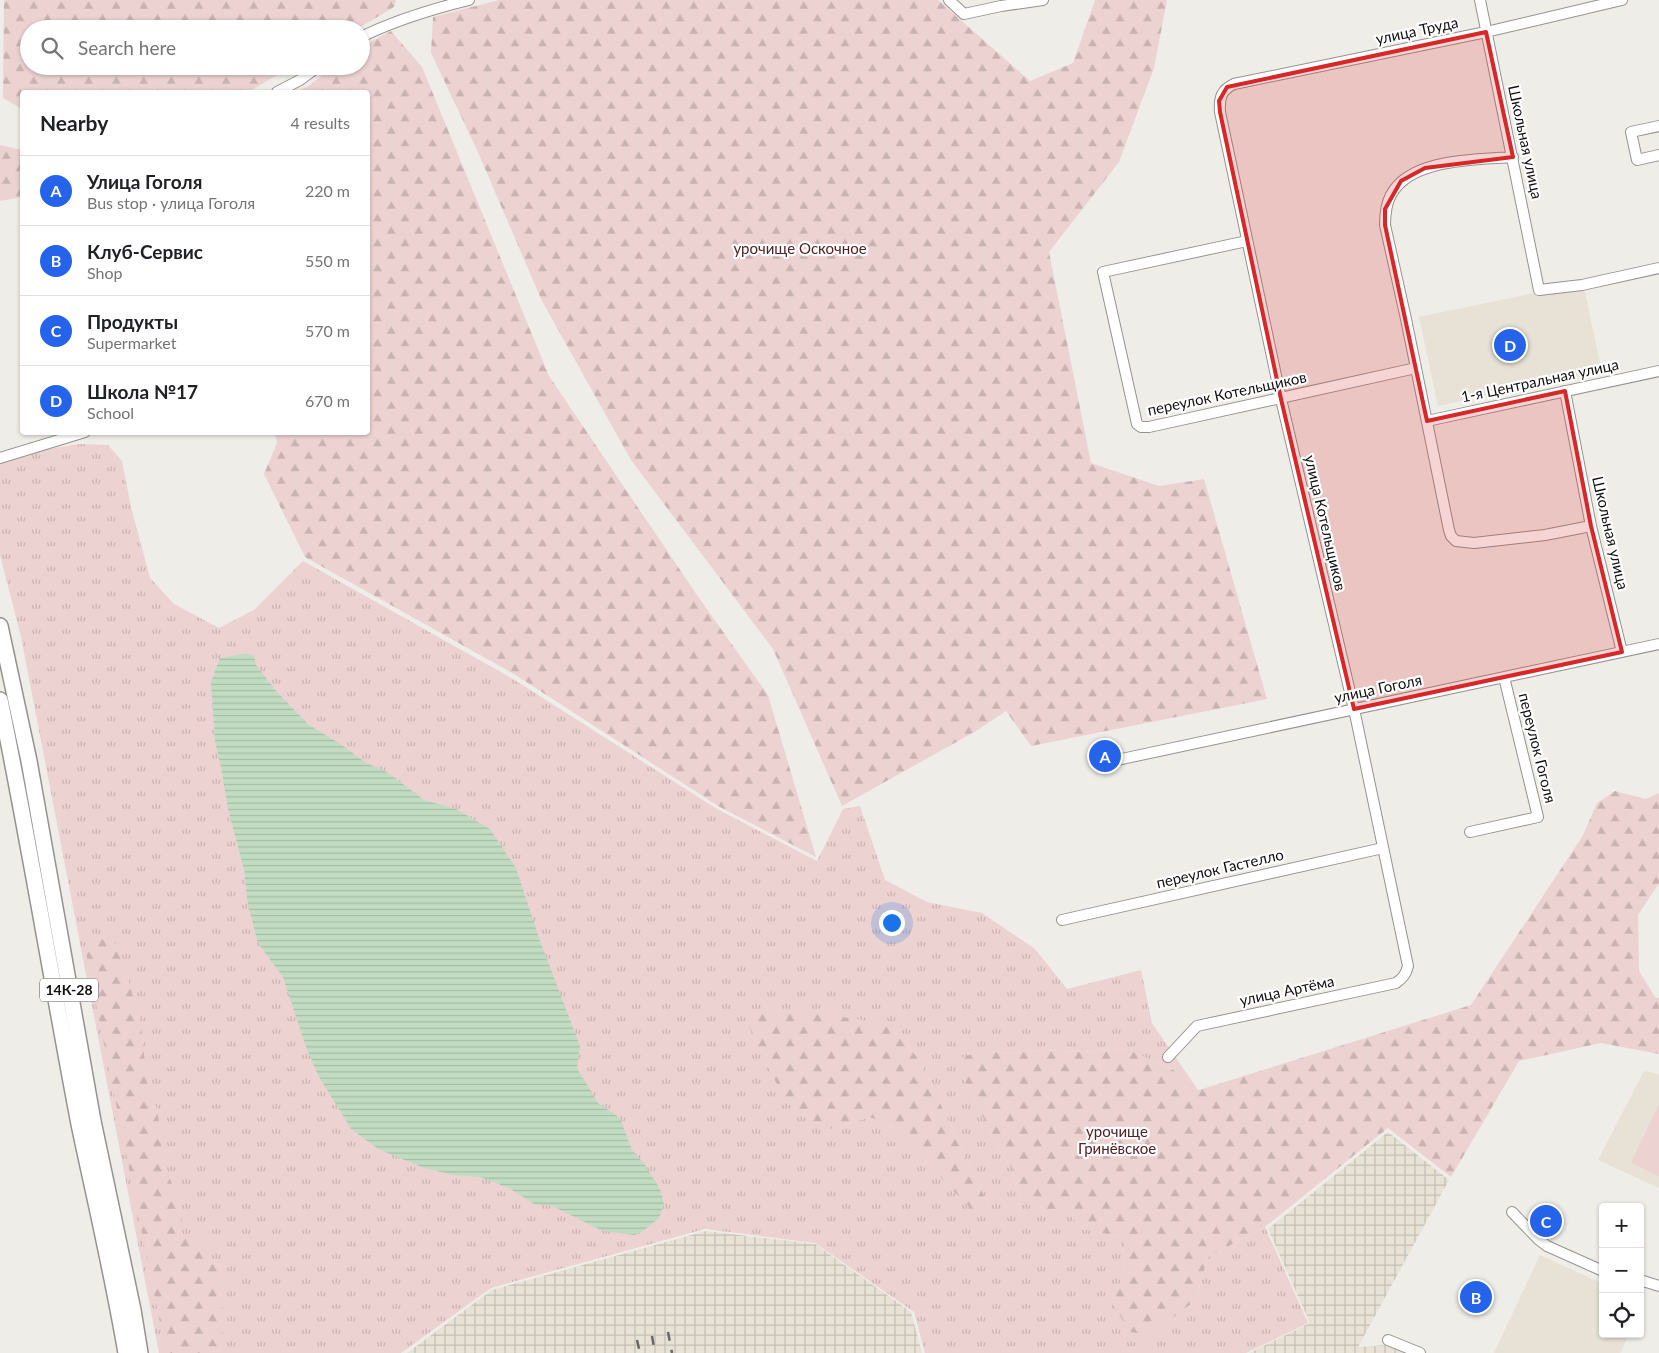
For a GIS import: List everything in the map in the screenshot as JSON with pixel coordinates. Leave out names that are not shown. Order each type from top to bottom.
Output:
[{"type":"main road","name":"14К-28","points":[[0,626],[29,761],[93,1121],[133,1310],[140,1353]]},
{"type":"main road","name":"14К-28","points":[[0,700],[80,1124],[120,1312],[126,1353]]},
{"type":"street","points":[[370,32],[424,11],[469,0]]},
{"type":"street","points":[[949,0],[964,14],[1043,0]]},
{"type":"street","name":"Школьная улица","points":[[1480,0],[1539,290],[1582,285],[1659,268]]},
{"type":"street","name":"улица Труда","points":[[1222,93],[1227,87],[1234,84],[1486,32],[1622,0]]},
{"type":"street","points":[[281,90],[307,75]]},
{"type":"street","name":"улица Котельщиков","points":[[1222,93],[1219,101],[1220,112],[1281,399],[1354,709],[1407,958]]},
{"type":"street","points":[[1659,126],[1631,132],[1637,160],[1659,155]]},
{"type":"street","points":[[1513,157],[1462,161],[1425,168],[1411,173],[1401,181],[1391,194],[1385,209],[1384,225],[1451,536],[1456,541],[1474,543],[1544,535],[1591,526]]},
{"type":"street","name":"переулок Котельщиков","points":[[1248,242],[1103,272],[1137,424],[1142,427],[1149,427],[1416,368]]},
{"type":"street","name":"1-я Центральная улица","points":[[1427,421],[1659,371]]},
{"type":"street","name":"Школьная улица","points":[[1565,391],[1591,526],[1622,652]]},
{"type":"street","points":[[0,458],[75,435]]},
{"type":"street","name":"улица Гоголя","points":[[1103,763],[1659,644]]},
{"type":"street","name":"переулок Гоголя","points":[[1470,832],[1538,817],[1504,677]]},
{"type":"street","name":"переулок Гастелло","points":[[1062,920],[1384,848]]},
{"type":"street","name":"улица Артёма","points":[[1168,1057],[1196,1026],[1396,983],[1406,973],[1408,966],[1407,958]]},
{"type":"street","points":[[1512,1212],[1547,1246],[1599,1269]]},
{"type":"street","points":[[1644,1281],[1659,1286]]},
{"type":"street","points":[[1388,1340],[1420,1353]]},
{"type":"highlighted area","points":[[1486,32],[1513,157],[1425,168],[1401,181],[1385,209],[1385,225],[1427,421],[1565,391],[1591,526],[1622,652],[1354,709],[1281,399],[1219,101],[1227,87]]},
{"type":"shaded area","points":[[1583,283],[1602,372],[1438,406],[1419,317]]},
{"type":"shaded area","points":[[243,654],[254,655],[256,665],[276,691],[309,725],[342,745],[366,763],[387,772],[424,800],[456,809],[490,829],[516,868],[540,941],[580,1046],[577,1068],[598,1103],[620,1118],[632,1150],[645,1165],[660,1189],[664,1204],[659,1218],[643,1231],[635,1235],[603,1231],[552,1206],[534,1204],[509,1188],[480,1177],[453,1175],[424,1168],[378,1149],[351,1129],[318,1075],[306,1047],[283,977],[258,943],[248,905],[244,870],[228,809],[215,741],[211,682],[220,658]]},
{"type":"shaded area","points":[[1644,1071],[1659,1074],[1659,1188],[1598,1160]]},
{"type":"shaded area","points":[[1388,1132],[1449,1180],[1358,1347],[1388,1345],[1405,1353],[1249,1353],[1310,1323],[1268,1229]]},
{"type":"shaded area","points":[[706,1231],[815,1244],[911,1312],[922,1353],[407,1353],[492,1290]]},
{"type":"shaded area","points":[[1540,1255],[1599,1282],[1599,1338],[1627,1338],[1620,1353],[1494,1353]]},
{"type":"green space","points":[[4,0],[396,0],[394,7],[370,21],[20,20],[20,75],[277,75],[251,90],[20,90],[20,108],[3,98]]},
{"type":"green space","name":"урочище Оскочное","points":[[499,0],[938,0],[1030,81],[1073,63],[1095,0],[1167,0],[1154,68],[1119,162],[1049,252],[1091,463],[1159,486],[1204,479],[1267,699],[1031,746],[1006,711],[976,731],[842,806],[773,649],[631,460],[542,301],[477,150],[431,53],[433,17]]},
{"type":"green space","points":[[391,31],[422,67],[549,376],[699,598],[768,695],[816,857],[718,806],[514,674],[305,557],[264,474],[277,443],[275,435],[370,435],[370,90],[300,90],[322,75],[370,75],[370,42]]},
{"type":"green space","points":[[0,145],[20,150],[20,197],[0,201]]},
{"type":"green space","points":[[80,444],[108,445],[122,461],[131,507],[150,578],[174,604],[219,628],[254,610],[303,561],[513,679],[717,809],[817,861],[843,809],[860,806],[885,880],[927,902],[982,913],[1035,949],[1067,989],[1141,970],[1152,1023],[1198,1090],[1185,1087],[1174,1070],[1128,1049],[1080,1052],[1041,1050],[1004,1054],[986,1050],[962,1075],[1002,1155],[1012,1168],[1022,1202],[1041,1210],[1065,1210],[1083,1229],[1121,1237],[1125,1270],[1112,1303],[1150,1335],[1195,1301],[1208,1257],[1265,1227],[1308,1323],[1246,1353],[925,1353],[914,1312],[815,1243],[705,1229],[491,1288],[401,1353],[159,1353],[21,637],[0,555],[0,461],[15,454]],"holes":[[[893,1027],[920,1061],[989,1206],[979,1216],[891,1126],[870,1117],[823,1131],[766,1060],[753,1037]]]},
{"type":"green space","name":"урочище Гринёвское","points":[[1615,791],[1646,799],[1659,793],[1659,883],[1638,915],[1639,971],[1655,997],[1659,998],[1659,1054],[1601,1043],[1519,1061],[1451,1177],[1388,1128],[1265,1227],[1208,1257],[1195,1301],[1150,1335],[1130,1332],[1112,1303],[1125,1270],[1121,1237],[1083,1229],[1065,1210],[1041,1210],[1022,1202],[1012,1168],[1002,1155],[962,1075],[959,1058],[986,1050],[1004,1054],[1041,1050],[1080,1052],[1128,1049],[1174,1070],[1185,1087],[1199,1090],[1471,1005],[1582,837],[1597,803]]},
{"type":"green space","points":[[102,933],[117,945],[124,963],[141,1027],[148,1089],[157,1109],[167,1172],[183,1211],[181,1231],[187,1239],[197,1237],[206,1240],[223,1287],[223,1334],[220,1353],[166,1353],[87,959],[89,943]]},
{"type":"green space","points":[[796,1012],[852,1018],[893,1027],[920,1061],[989,1206],[979,1217],[891,1126],[870,1117],[823,1131],[784,1098],[753,1037],[745,1015]]},
{"type":"green space","points":[[1659,1104],[1659,1176],[1631,1163]]},
{"type":"railway","points":[[668,1332],[672,1353]]},
{"type":"railway","points":[[652,1336],[655,1353]]},
{"type":"railway","points":[[637,1340],[640,1353]]},
{"type":"place","name":"Школа №17","points":[[1510,345]]},
{"type":"place","name":"Улица Гоголя","points":[[1105,756]]},
{"type":"place","name":"Продукты","points":[[1546,1221]]},
{"type":"place","name":"Клуб-Сервис","points":[[1476,1297]]}]
